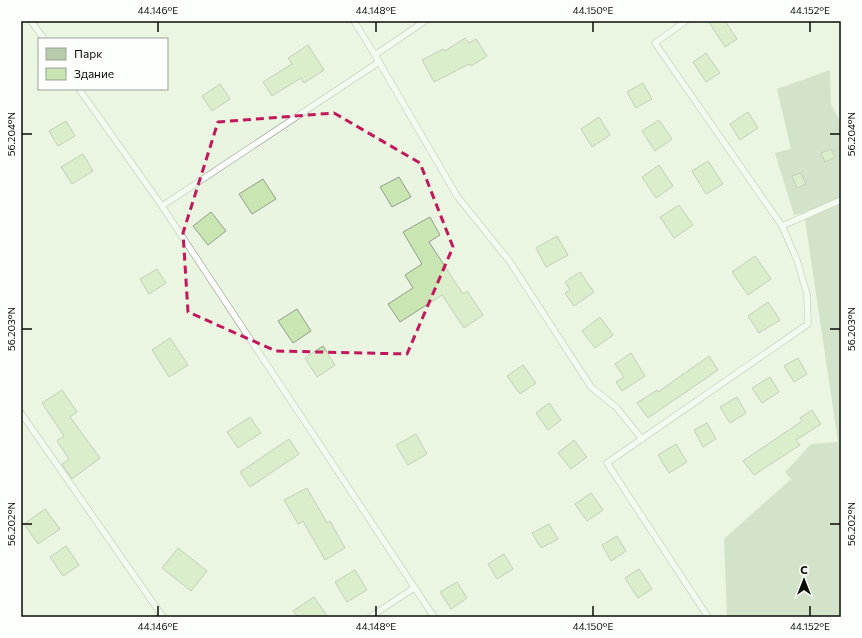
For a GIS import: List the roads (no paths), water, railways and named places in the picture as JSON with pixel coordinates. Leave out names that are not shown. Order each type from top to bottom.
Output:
[{"type":"lane","points":[[31,21],[43,38]]},
{"type":"lane","points":[[354,21],[457,196],[510,262],[591,387],[616,407],[642,439]]},
{"type":"lane","points":[[375,55],[426,21]]},
{"type":"lane","points":[[686,21],[655,43],[782,226],[797,260],[807,294],[808,324],[607,463],[708,617]]},
{"type":"lane","points":[[162,206],[379,62]]},
{"type":"lane","points":[[80,90],[162,206],[434,617]]},
{"type":"lane","points":[[782,226],[841,200]]},
{"type":"lane","points":[[21,414],[163,617]]},
{"type":"lane","points":[[370,617],[414,588]]}]
